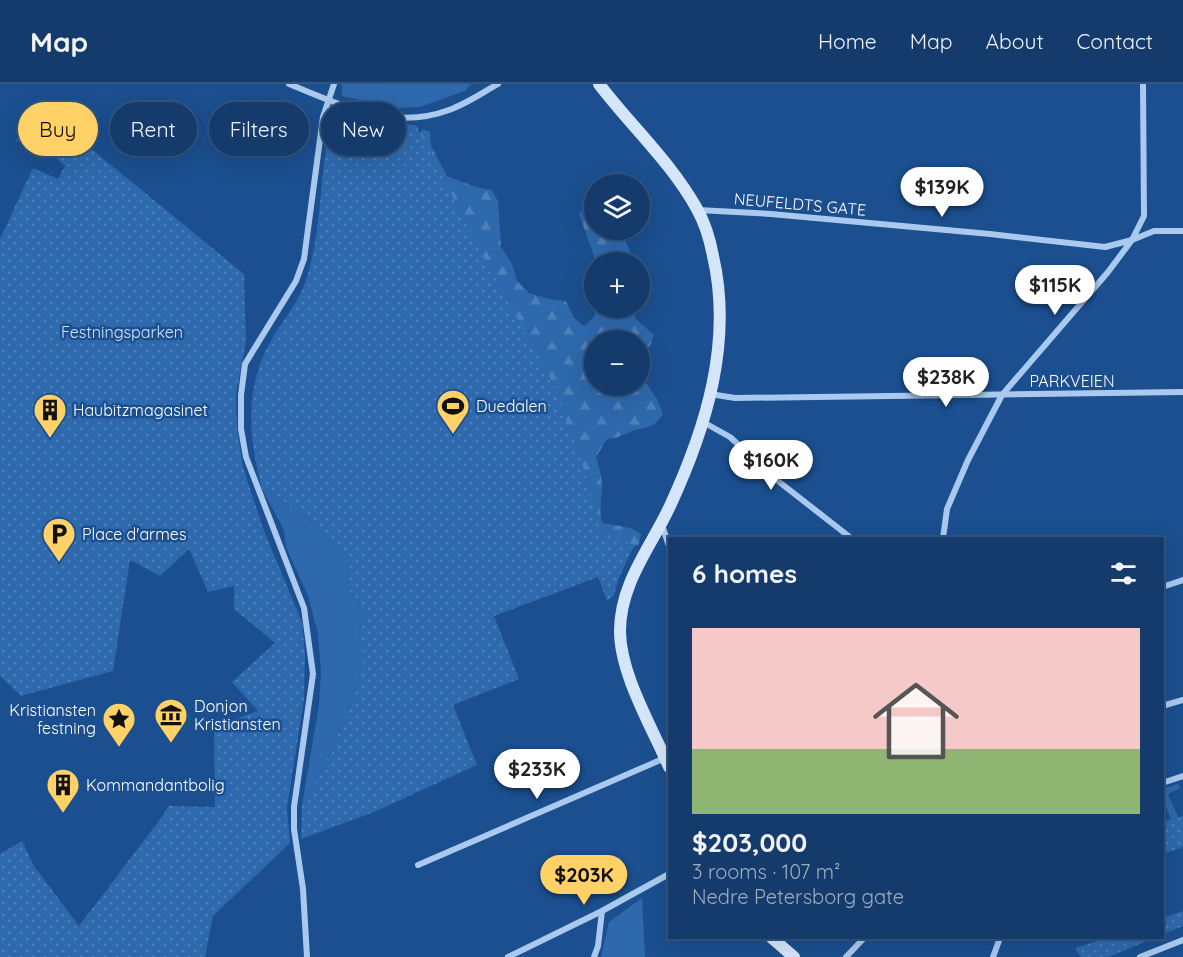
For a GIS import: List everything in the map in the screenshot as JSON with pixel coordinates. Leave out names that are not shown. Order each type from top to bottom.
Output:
[{"type":"street","points":[[289,84],[379,117],[424,118],[451,110],[498,84]]},
{"type":"street","points":[[307,957],[303,889],[294,830],[294,807],[313,674],[304,608],[246,457],[241,429],[241,395],[245,364],[296,281],[304,259],[323,117],[334,84]]},
{"type":"street","points":[[418,866],[667,762],[626,669],[620,633],[625,594],[638,565],[662,524],[682,480],[703,423],[710,394],[721,322],[719,282],[710,241],[698,210],[656,149],[599,84]]},
{"type":"street","points":[[943,537],[947,509],[968,460],[1002,395],[1108,272],[1132,240],[1144,216],[1143,84]]},
{"type":"street","name":"NEUFELDTS GATE","points":[[698,210],[771,213],[1105,247],[1154,231],[1183,231]]},
{"type":"street","name":"PARKVEIEN","points":[[710,394],[735,399],[1183,392]]},
{"type":"street","points":[[703,423],[730,437],[778,481],[850,537]]},
{"type":"street","points":[[662,524],[668,543]]},
{"type":"street","points":[[1164,586],[1183,580]]},
{"type":"street","points":[[1164,705],[1183,700]]},
{"type":"street","points":[[1164,782],[1183,776]]},
{"type":"street","points":[[508,957],[602,911],[668,875]]},
{"type":"street","points":[[594,957],[598,946],[602,911]]},
{"type":"street","points":[[773,939],[794,957]]},
{"type":"street","points":[[846,957],[863,939]]},
{"type":"street","points":[[993,957],[1000,939]]},
{"type":"street","points":[[1140,957],[1183,940]]},
{"type":"green space","points":[[342,84],[471,84],[465,91],[420,107],[406,108],[406,102],[369,102],[342,96]]},
{"type":"green space","name":"Duedalen","points":[[406,125],[416,125],[486,262],[553,383],[582,463],[601,534],[634,545],[618,580],[614,595],[607,601],[598,577],[494,616],[519,679],[453,705],[477,765],[374,812],[301,839],[302,805],[320,775],[353,699],[363,662],[362,645],[358,635],[364,614],[350,590],[346,562],[332,542],[297,511],[262,489],[254,453],[251,417],[255,381],[260,364],[305,283],[315,245],[325,156],[406,156]]},
{"type":"green space","points":[[423,129],[430,132],[431,146],[447,176],[492,190],[498,201],[501,247],[512,264],[517,281],[529,293],[566,301],[574,318],[584,326],[593,318],[636,318],[648,330],[584,330],[584,396],[650,396],[650,388],[663,414],[652,425],[607,439],[596,457],[602,484],[600,510],[602,523],[631,528],[641,534],[639,544],[630,550],[597,538],[418,136]]},
{"type":"green space","name":"Festningsparken","points":[[98,154],[244,274],[246,342],[236,394],[237,428],[243,467],[264,531],[302,622],[305,655],[304,699],[287,808],[290,843],[213,916],[205,957],[0,957],[0,854],[22,841],[34,866],[79,926],[168,806],[215,807],[214,726],[258,711],[232,682],[275,643],[234,609],[234,586],[208,592],[189,549],[160,576],[130,560],[113,671],[21,696],[0,676],[0,239],[33,168],[58,179],[65,166],[51,156]]},
{"type":"green space","points":[[584,208],[584,228],[579,214]]},
{"type":"green space","points":[[588,240],[624,240],[630,252],[592,252]]},
{"type":"green space","points":[[650,331],[654,335],[650,346]]},
{"type":"green space","points":[[262,489],[297,511],[332,542],[346,562],[350,590],[364,614],[358,635],[362,645],[363,662],[353,699],[320,775],[302,805],[319,705],[321,673],[318,633],[308,596],[286,547],[284,530]]},
{"type":"green space","points":[[1178,784],[1181,788],[1168,794],[1178,817],[1171,820],[1164,802],[1164,788]]},
{"type":"green space","points":[[1183,816],[1183,847],[1164,854],[1164,822]]},
{"type":"green space","points":[[642,898],[645,957],[601,957],[609,922]]},
{"type":"green space","points":[[1183,911],[1183,926],[1164,934],[1164,918]]},
{"type":"green space","points":[[1104,939],[1152,939],[1109,957],[1081,957],[1075,948]]},
{"type":"place","name":"Duedalen","points":[[453,435]]},
{"type":"place","name":"Haubitzmagasinet","points":[[50,439]]},
{"type":"place","name":"Place d'armes","points":[[59,563]]},
{"type":"place","name":"Donjon Kristiansten","points":[[171,744]]},
{"type":"place","name":"Kristiansten festning","points":[[119,748]]},
{"type":"place","name":"Kommandantbolig","points":[[63,814]]}]
